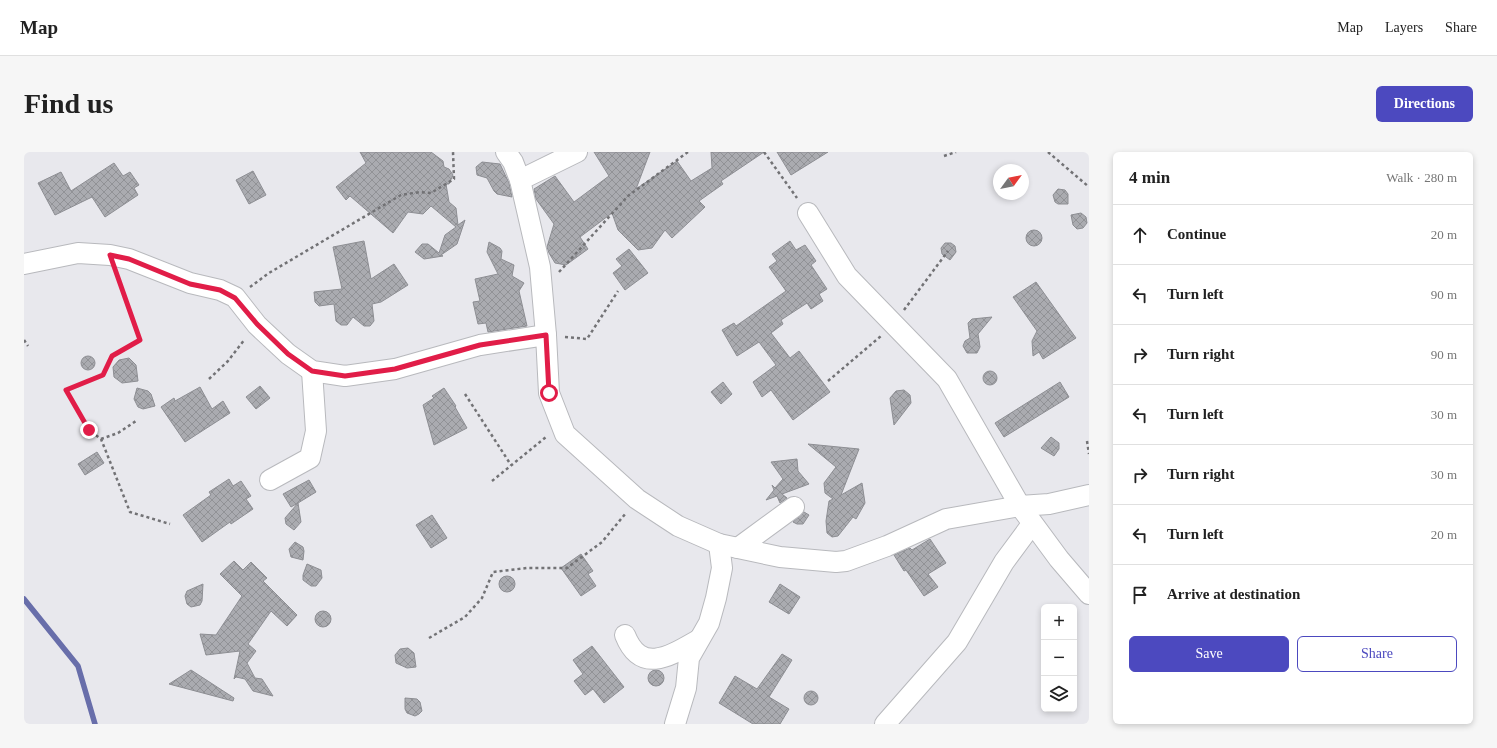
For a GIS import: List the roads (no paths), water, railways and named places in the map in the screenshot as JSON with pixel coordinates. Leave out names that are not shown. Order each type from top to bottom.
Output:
[{"type":"street","points":[[506,152],[513,162],[520,180],[540,267],[549,393],[565,434],[637,499],[678,526],[719,544],[780,557],[810,561],[836,562],[846,561],[887,546],[946,519],[1020,506],[1049,504],[1089,495]]},
{"type":"street","points":[[520,180],[577,152]]},
{"type":"street","points":[[808,214],[847,276],[947,379],[1020,506],[1034,527],[1089,594]]},
{"type":"street","points":[[24,264],[78,253],[110,255],[129,259],[190,284],[220,290],[235,298],[257,324],[288,354],[312,371],[345,376],[388,370],[480,345],[546,335]]},
{"type":"street","points":[[270,480],[310,458],[316,431],[312,371]]},
{"type":"street","points":[[885,724],[957,642],[1004,562],[1034,527],[1049,504]]},
{"type":"street","points":[[738,548],[794,507]]},
{"type":"street","points":[[675,724],[686,688],[689,658],[709,623],[716,598],[722,568],[719,544]]},
{"type":"street","points":[[625,635],[629,645],[637,654],[645,659],[654,660],[682,649],[698,640]]},
{"type":"waterway","points":[[24,599],[78,666],[95,724]]}]
